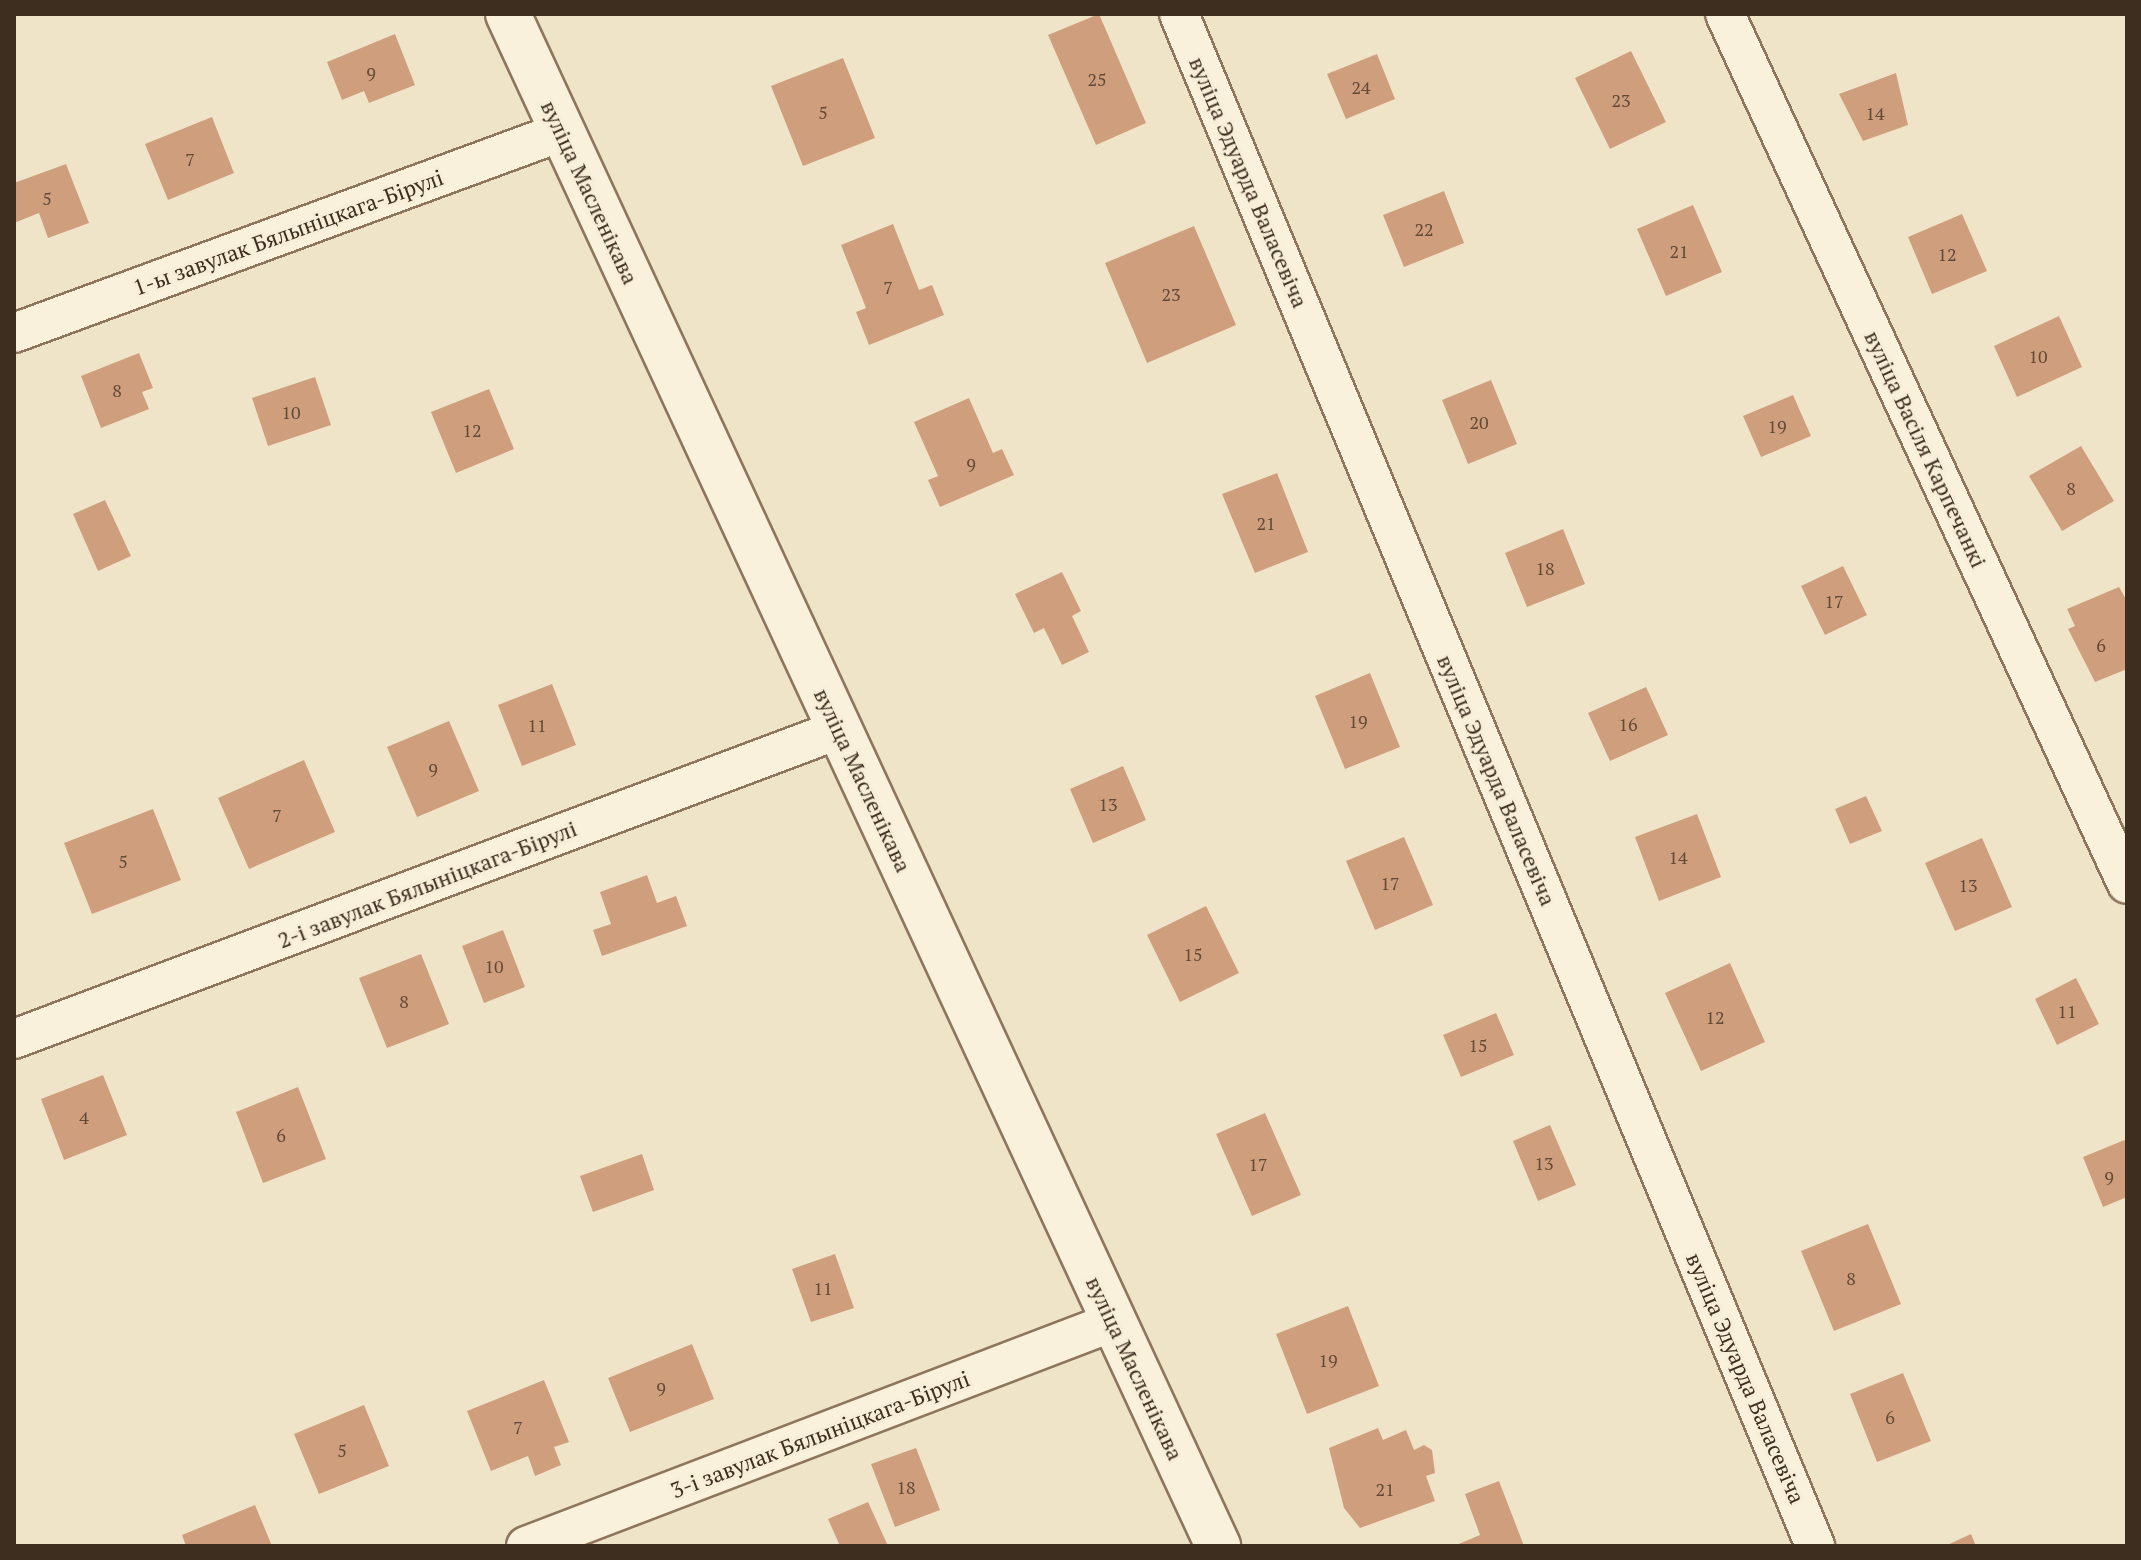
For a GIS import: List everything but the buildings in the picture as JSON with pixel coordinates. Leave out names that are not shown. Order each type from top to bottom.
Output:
[{"type":"main road","name":"вуліца Масленікава","points":[[508,14],[1218,1546]]},
{"type":"street","name":"вуліца Эдуарда Валасевіча","points":[[1179,14],[1815,1546]]},
{"type":"street","name":"вуліца Васіля Карпечанкі","points":[[1725,14],[2127,884]]},
{"type":"street","name":"1-ы завулак Бялыніцкага-Бірулі","points":[[14,333],[561,132]]},
{"type":"street","name":"2-і завулак Бялыніцкага-Бірулі","points":[[14,1039],[840,729]]},
{"type":"street","name":"3-і завулак Бялыніцкага-Бірулі","points":[[526,1546],[1113,1322]]}]
